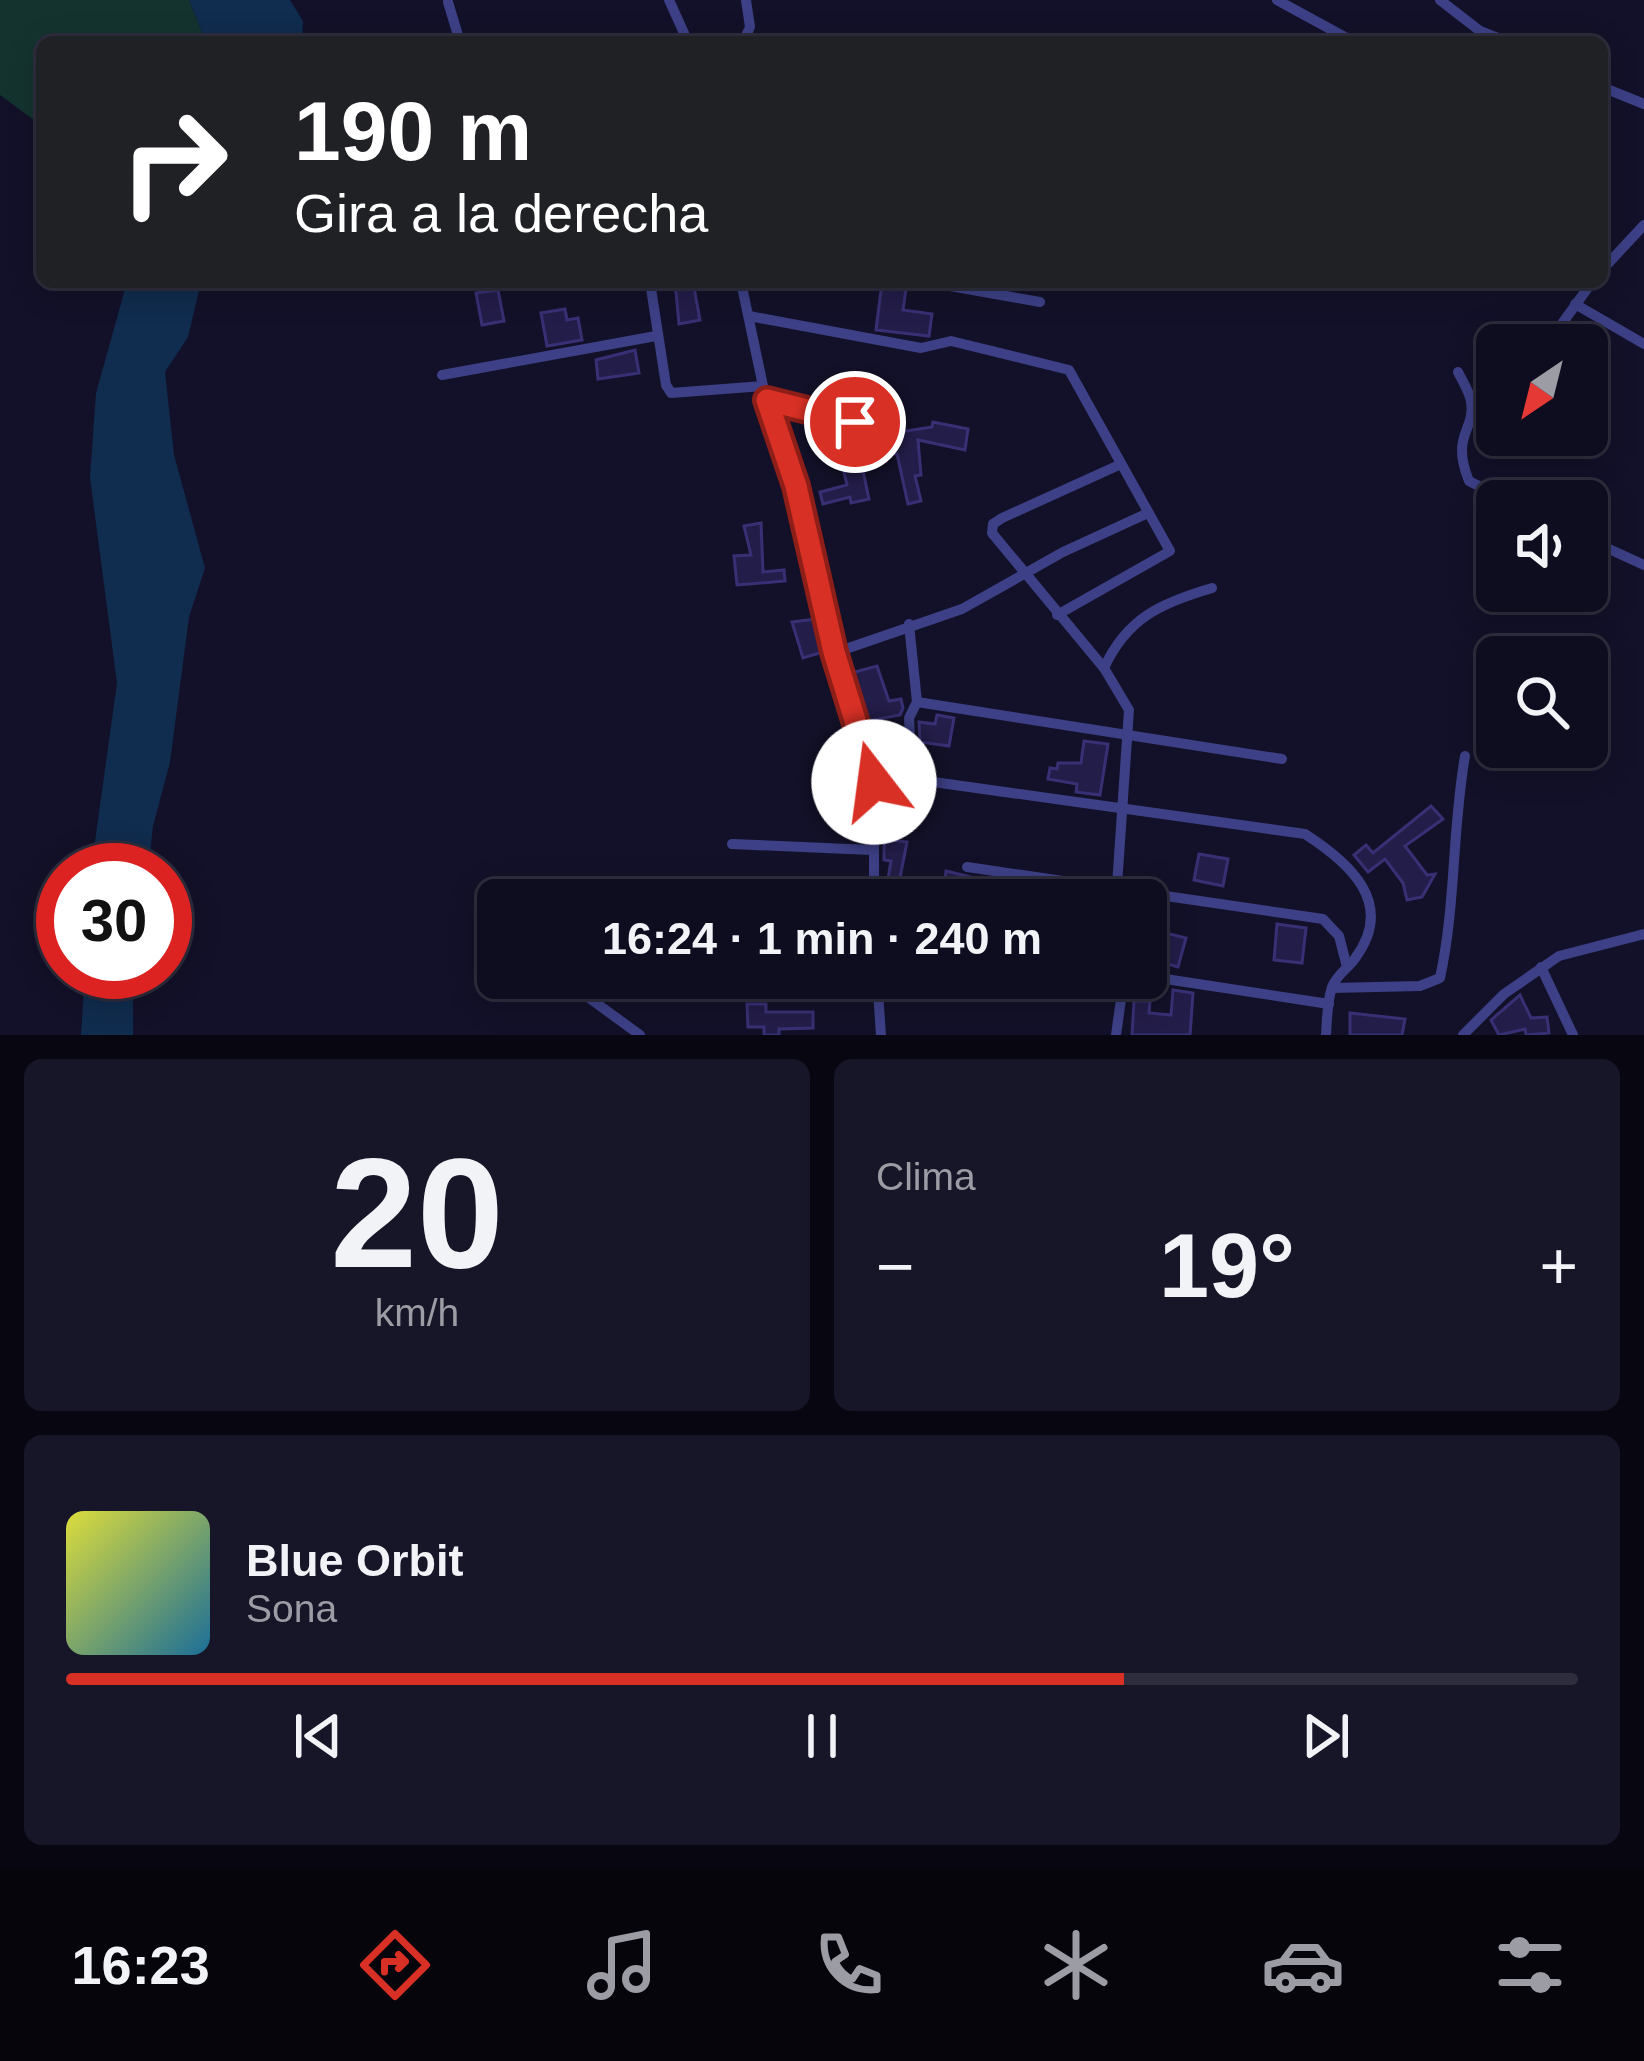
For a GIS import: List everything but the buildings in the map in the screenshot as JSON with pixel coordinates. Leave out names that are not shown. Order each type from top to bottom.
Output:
[{"type":"street","points":[[669,0],[685,36]]},
{"type":"street","points":[[746,0],[750,27],[746,36]]},
{"type":"street","points":[[1277,0],[1343,36]]},
{"type":"street","points":[[1440,0],[1493,36]]},
{"type":"street","points":[[448,2],[458,36]]},
{"type":"street","points":[[1608,89],[1644,104]]},
{"type":"street","points":[[1608,264],[1644,225]]},
{"type":"street","points":[[651,288],[656,336],[671,393],[763,386]]},
{"type":"street","points":[[742,288],[763,386],[796,486],[834,652],[874,782],[873,879]]},
{"type":"street","points":[[968,288],[1040,302]]},
{"type":"street","points":[[1562,324],[1587,288]]},
{"type":"street","points":[[1575,304],[1644,344]]},
{"type":"street","points":[[749,316],[921,348],[951,341],[1069,370],[1170,551],[1057,615]]},
{"type":"street","points":[[442,375],[656,336]]},
{"type":"street","points":[[1458,372],[1471,400],[1459,452],[1469,481],[1476,485]]},
{"type":"street","points":[[767,400],[855,422]]},
{"type":"street","points":[[1117,879],[1130,710],[1104,668],[992,532],[993,524],[1119,465]]},
{"type":"street","points":[[834,652],[962,609],[1064,552],[1148,513]]},
{"type":"street","points":[[1608,548],[1644,565]]},
{"type":"street","points":[[1104,668],[1129,625],[1178,598],[1212,588]]},
{"type":"street","points":[[909,624],[917,701],[909,718],[912,779]]},
{"type":"street","points":[[917,701],[1282,759]]},
{"type":"street","points":[[1332,988],[1420,986],[1440,978],[1456,873],[1454,822],[1465,757]]},
{"type":"street","points":[[874,782],[912,779],[1305,834],[1326,847],[1358,883],[1375,917],[1332,988],[1326,1035]]},
{"type":"street","points":[[732,844],[872,850]]},
{"type":"street","points":[[967,867],[1033,879]]},
{"type":"street","points":[[1167,900],[1323,919],[1339,937],[1347,968]]},
{"type":"street","points":[[1463,1035],[1504,994],[1559,956],[1644,934]]},
{"type":"street","points":[[1541,967],[1573,1035]]},
{"type":"street","points":[[1167,979],[1329,1004]]},
{"type":"street","points":[[591,999],[640,1035]]},
{"type":"street","points":[[879,999],[881,1035]]},
{"type":"street","points":[[1116,1035],[1121,999]]},
{"type":"green space","points":[[0,0],[189,0],[204,36],[36,36],[36,122],[0,95]]},
{"type":"water","points":[[189,0],[290,0],[303,21],[302,36],[204,36]]},
{"type":"water","points":[[125,288],[200,288],[188,337],[165,372],[174,455],[205,568],[189,617],[170,762],[151,843],[95,843],[117,683],[90,478],[96,393]]},
{"type":"water","points":[[83,999],[133,999],[133,1035],[81,1035]]},
{"type":"route","points":[[855,422],[767,400],[796,486],[834,652],[867,746],[874,782]]}]
